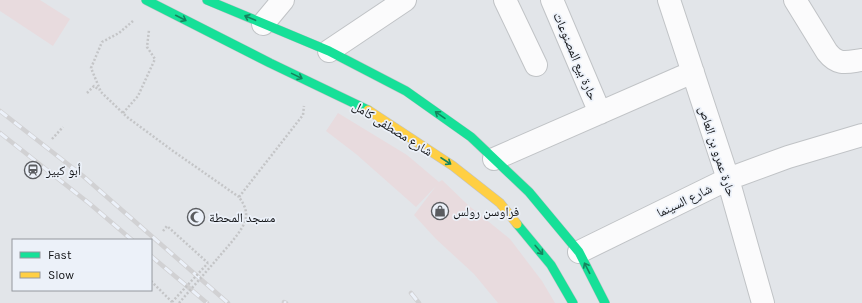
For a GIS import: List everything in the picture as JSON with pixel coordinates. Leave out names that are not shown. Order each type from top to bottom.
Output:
[{"type":"main road","points":[[207,0],[329,51],[406,91],[471,137],[529,192],[578,252],[605,303]]},
{"type":"main road","name":"شارع مصطفى كامل","points":[[150,2],[270,63],[370,111],[453,166],[500,203],[551,265],[573,303]]},
{"type":"street","points":[[263,24],[283,0]]},
{"type":"street","points":[[329,51],[404,0]]},
{"type":"street","points":[[505,0],[536,65]]},
{"type":"street","name":"حارة بيع المصنوعات","points":[[552,0],[600,113]]},
{"type":"street","points":[[669,0],[677,0]]},
{"type":"street","name":"حارة عمرو بن العاص","points":[[669,0],[728,179],[763,303]]},
{"type":"street","points":[[795,0],[831,58],[844,63],[862,60]]},
{"type":"street","points":[[494,159],[693,72]]},
{"type":"street","name":"شارع السينما","points":[[578,252],[728,179],[788,157],[862,135]]},
{"type":"path","points":[[101,92],[91,68],[102,42],[119,33],[150,2]]},
{"type":"path","points":[[122,113],[138,96],[155,59],[147,47],[150,2]]},
{"type":"path","points":[[239,197],[302,116],[309,82]]},
{"type":"path","points":[[87,93],[94,86],[122,113],[239,197],[245,208],[246,216],[240,230],[179,303]]},
{"type":"path","points":[[52,139],[63,127]]},
{"type":"path","points":[[152,282],[172,302],[208,263],[167,226],[163,231]]},
{"type":"shaded area","points":[[0,0],[40,0],[70,19],[53,46],[0,11]]},
{"type":"shaded area","points":[[338,113],[407,155],[439,182],[442,180],[468,205],[510,239],[542,281],[555,303],[498,303],[474,274],[436,239],[414,215],[436,186],[416,207],[356,154],[326,131]]},
{"type":"railway","points":[[0,111],[83,176],[228,303]]},
{"type":"railway","points":[[0,133],[90,204],[131,239]]},
{"type":"railway","points":[[152,257],[207,303]]},
{"type":"railway","points":[[411,293],[419,303]]},
{"type":"traffic: fast","points":[[146,0],[270,63],[368,110]]},
{"type":"traffic: fast","points":[[207,0],[329,51],[406,91],[471,137],[529,192],[579,252],[605,303]]},
{"type":"traffic: fast","points":[[517,224],[551,265],[573,303]]},
{"type":"traffic: slow","points":[[368,110],[453,166],[500,203],[517,224]]},
{"type":"place","name":"أبو كبير","points":[[33,170]]},
{"type":"place","name":"فراوسن رولس","points":[[440,211]]},
{"type":"place","name":"مسجد المحطة","points":[[196,217]]}]
